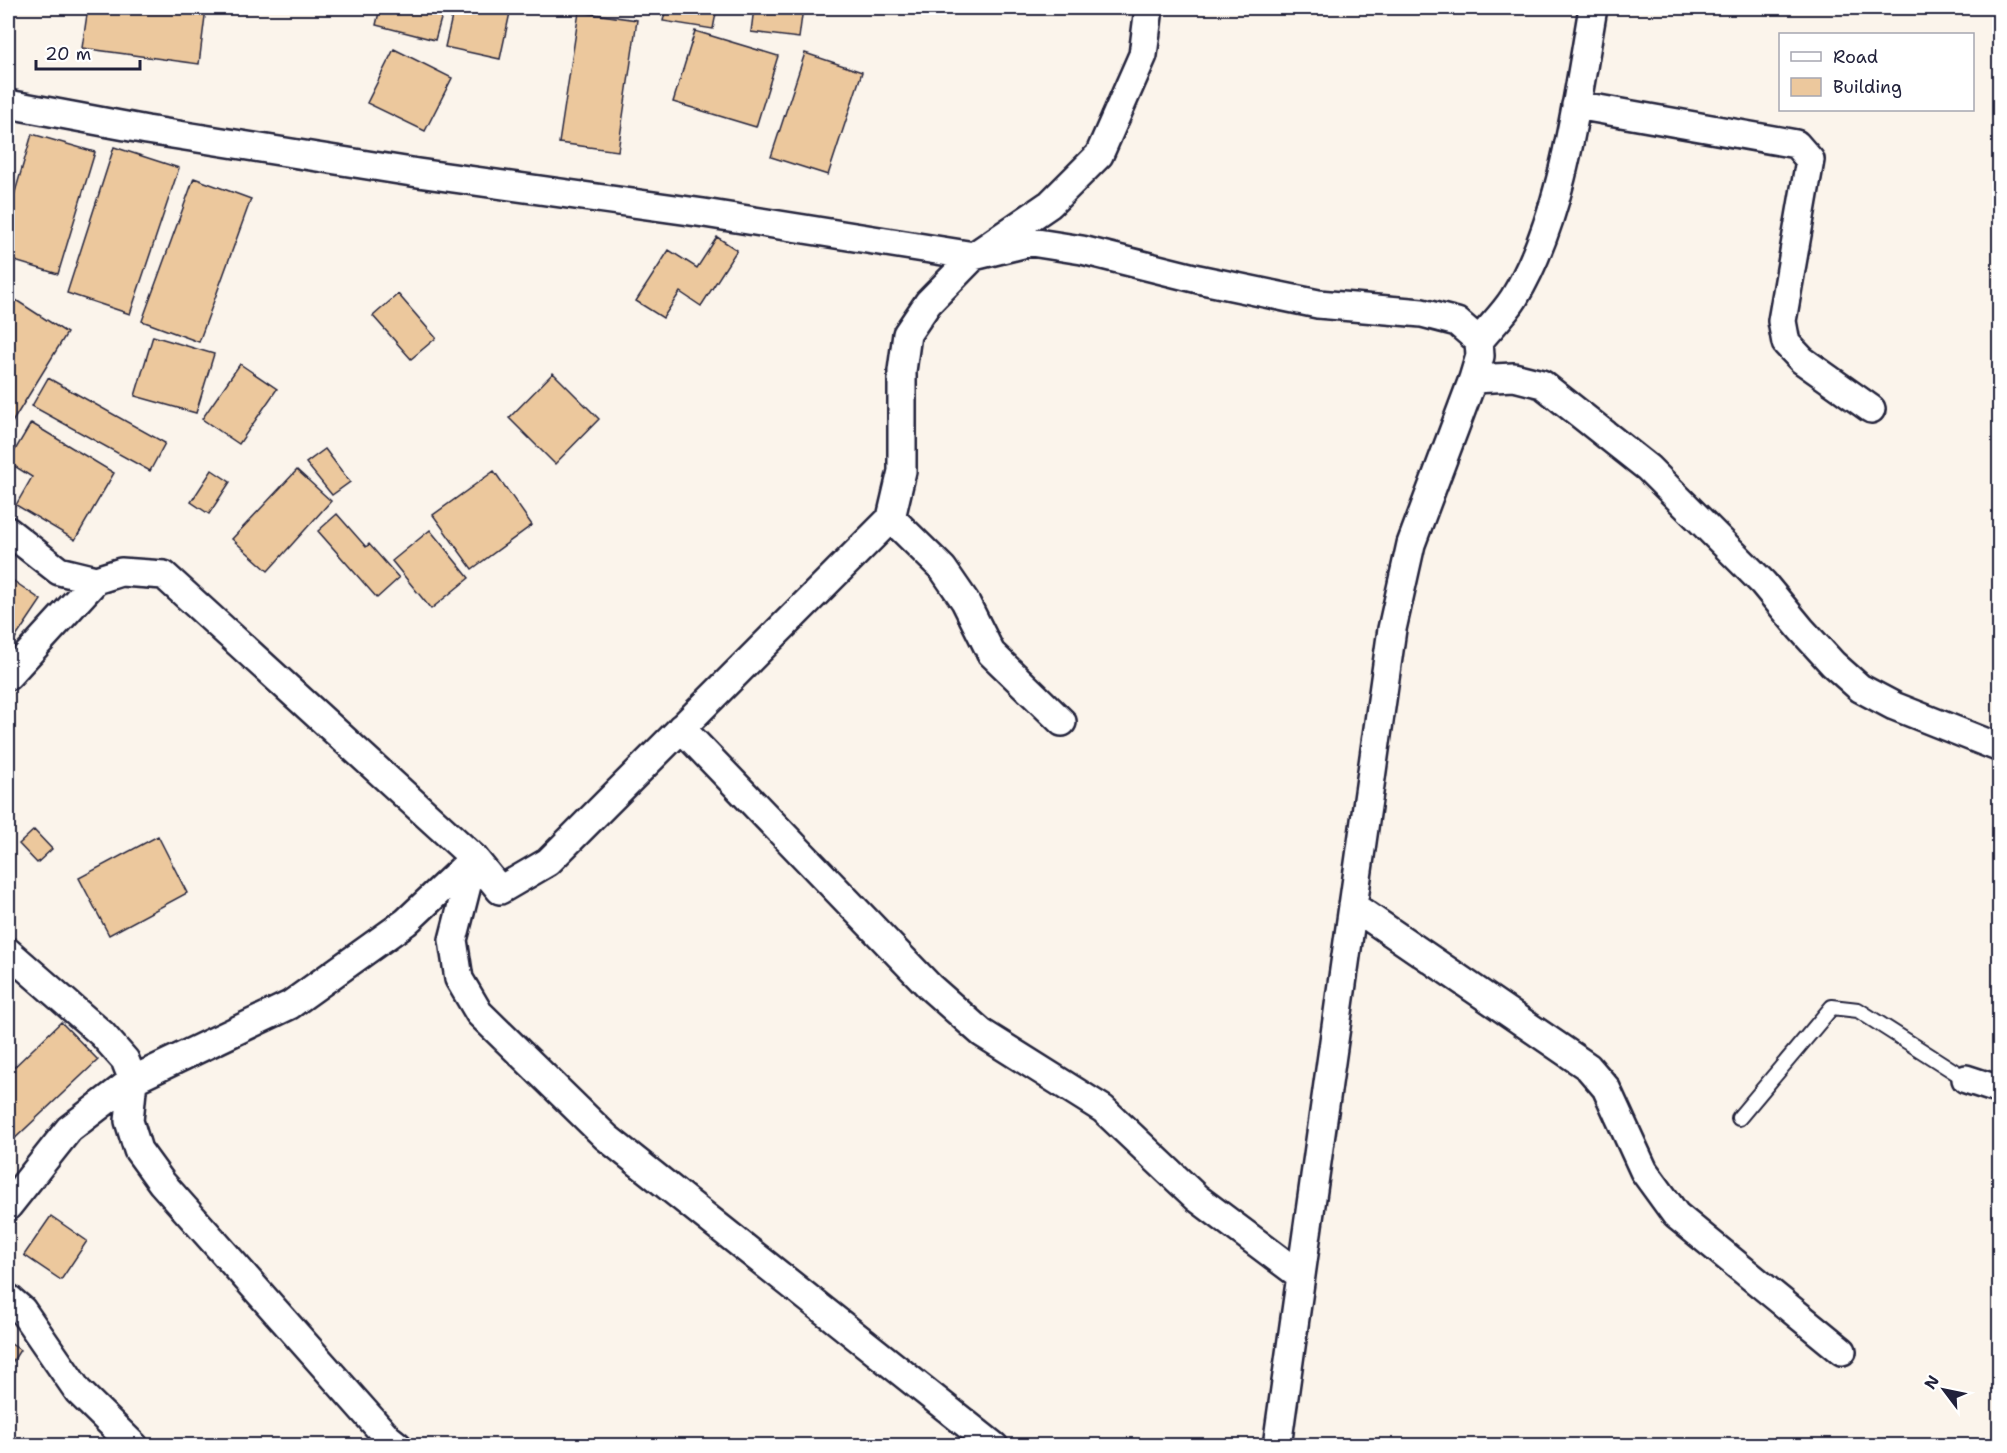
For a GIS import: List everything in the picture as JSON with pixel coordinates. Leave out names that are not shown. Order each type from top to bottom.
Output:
[{"type":"street","points":[[8,676],[96,580],[121,572],[164,575],[474,858],[500,890],[548,862],[891,518],[902,471],[902,371],[907,334],[928,303],[974,256],[1050,204],[1099,154],[1143,55],[1149,8]]},
{"type":"street","points":[[1277,1446],[1392,629],[1411,544],[1473,380],[1480,356],[1479,341],[1513,300],[1537,253],[1560,181],[1593,8]]},
{"type":"street","points":[[8,104],[147,130],[395,169],[704,213],[974,256],[1031,242],[1082,250],[1198,279],[1318,304],[1422,313],[1456,322],[1479,341]]},
{"type":"street","points":[[1576,105],[1796,144],[1810,160],[1782,321],[1786,343],[1802,360],[1870,409]]},
{"type":"street","points":[[1473,380],[1514,377],[1542,384],[1648,468],[1763,583],[1833,664],[1860,688],[1894,706],[2000,748]]},
{"type":"street","points":[[891,518],[943,569],[965,601],[992,653],[1062,722]]},
{"type":"street","points":[[8,531],[59,571],[96,580]]},
{"type":"street","points":[[681,728],[930,987],[982,1033],[1103,1109],[1197,1198],[1301,1276]]},
{"type":"street","points":[[8,1206],[69,1129],[133,1080],[290,1005],[406,922],[474,858]]},
{"type":"street","points":[[474,858],[453,940],[459,979],[479,1013],[606,1137],[994,1446]]},
{"type":"street","points":[[1353,906],[1588,1067],[1606,1088],[1644,1171],[1676,1215],[1842,1351]]},
{"type":"street","points":[[8,952],[102,1034],[124,1060],[133,1080],[129,1121],[138,1150],[162,1183],[388,1438],[398,1446]]},
{"type":"street","points":[[1966,1079],[2000,1090]]},
{"type":"street","points":[[8,1298],[22,1310],[78,1391],[134,1446]]},
{"type":"lane","points":[[1738,1118],[1832,1007],[1858,1010],[1966,1079]]},
{"type":"building","points":[[88,8],[206,8],[199,64],[82,48]]},
{"type":"building","points":[[380,8],[444,8],[435,40],[376,25]]},
{"type":"building","points":[[454,8],[511,8],[500,59],[445,47]]},
{"type":"building","points":[[666,8],[717,8],[713,29],[663,21]]},
{"type":"building","points":[[754,8],[803,8],[799,38],[751,32]]},
{"type":"building","points":[[579,12],[637,20],[618,151],[559,143]]},
{"type":"building","points":[[695,31],[778,56],[756,127],[673,102]]},
{"type":"building","points":[[394,49],[452,78],[425,131],[367,103]]},
{"type":"building","points":[[805,53],[862,72],[828,175],[771,157]]},
{"type":"building","points":[[32,134],[95,152],[58,274],[8,259],[8,216]]},
{"type":"building","points":[[114,147],[179,168],[130,314],[67,293]]},
{"type":"building","points":[[194,178],[251,199],[199,342],[142,321]]},
{"type":"building","points":[[717,237],[737,250],[701,306],[680,292],[663,318],[636,301],[669,250],[697,268]]},
{"type":"building","points":[[398,294],[436,338],[411,359],[373,316]]},
{"type":"building","points":[[8,295],[67,333],[8,429]]},
{"type":"building","points":[[153,336],[214,354],[196,413],[135,396]]},
{"type":"building","points":[[240,364],[277,389],[239,444],[202,419]]},
{"type":"building","points":[[553,373],[599,419],[555,464],[509,418]]},
{"type":"building","points":[[48,378],[165,443],[150,471],[32,406]]},
{"type":"building","points":[[31,423],[114,473],[75,540],[16,505],[32,477],[8,462]]},
{"type":"building","points":[[325,449],[350,482],[332,495],[306,463]]},
{"type":"building","points":[[212,470],[230,482],[209,514],[191,502]]},
{"type":"building","points":[[297,470],[331,501],[268,571],[232,539]]},
{"type":"building","points":[[494,471],[532,525],[472,569],[433,515]]},
{"type":"building","points":[[337,514],[366,547],[369,544],[399,578],[377,598],[318,531]]},
{"type":"building","points":[[430,530],[469,578],[431,609],[392,561]]},
{"type":"building","points":[[8,577],[41,600],[8,649]]},
{"type":"building","points":[[34,830],[52,849],[37,863],[19,844]]},
{"type":"building","points":[[158,836],[187,893],[109,935],[79,878]]},
{"type":"building","points":[[61,1022],[98,1060],[10,1143],[8,1140],[8,1073]]},
{"type":"building","points":[[51,1216],[87,1241],[61,1280],[24,1255]]},
{"type":"building","points":[[8,1342],[20,1350],[8,1369]]}]
